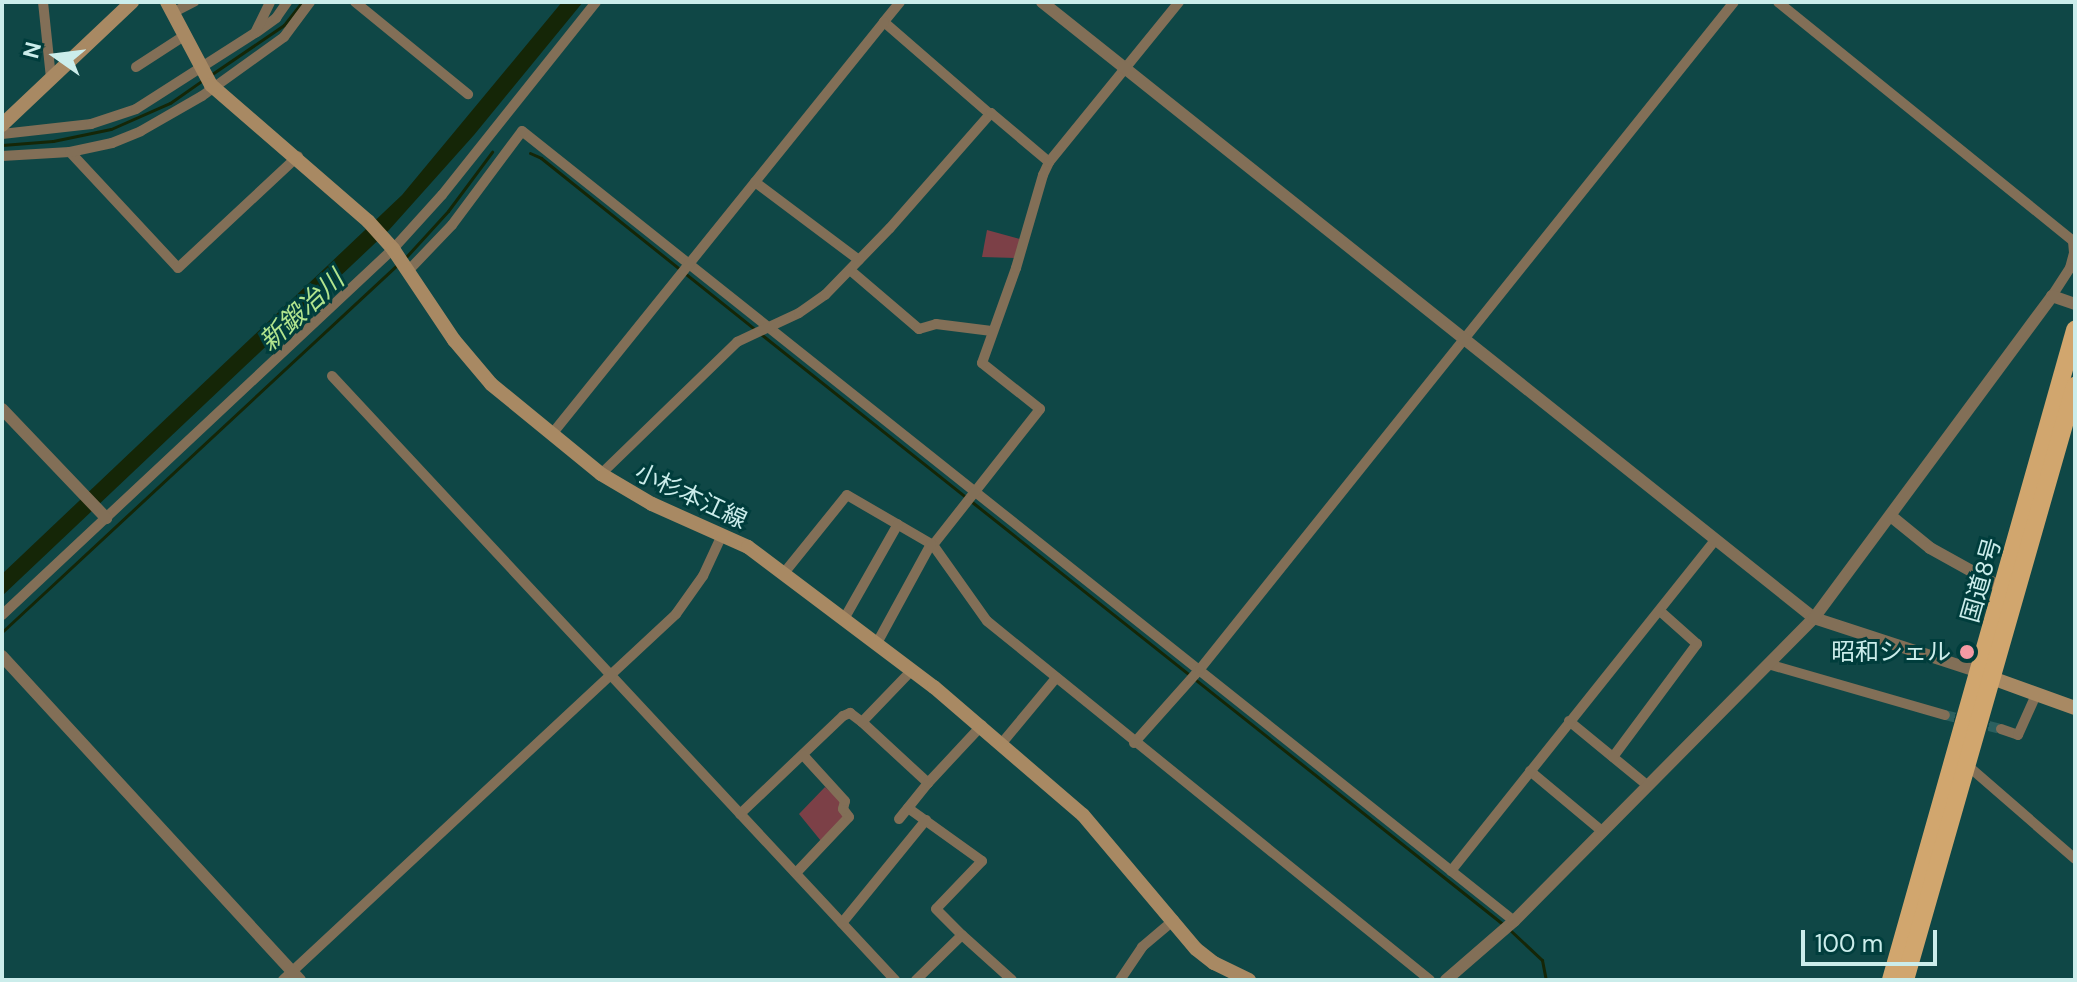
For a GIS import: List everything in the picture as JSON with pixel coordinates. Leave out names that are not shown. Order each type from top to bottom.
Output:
[{"type":"highway","name":"国道8号","points":[[1905,980],[1967,765],[2004,589],[2075,330]]},
{"type":"highway","name":"国道8号","points":[[1891,980],[2075,386]]},
{"type":"main road","points":[[2,125],[132,2]]},
{"type":"main road","name":"小杉本江線","points":[[170,7],[208,78],[368,221],[408,271],[454,340],[491,384],[601,474],[652,504],[748,547],[982,725],[1083,815],[1204,956],[1249,980]]},
{"type":"main road","points":[[1985,675],[2075,708]]},
{"type":"street","points":[[43,2],[51,78]]},
{"type":"street","points":[[170,7],[194,2]]},
{"type":"street","points":[[255,33],[270,2]]},
{"type":"street","points":[[2,156],[70,152],[112,143],[141,131],[276,18],[287,2]]},
{"type":"street","points":[[2,134],[91,124],[136,109],[208,78],[284,37],[310,2]]},
{"type":"street","points":[[355,2],[468,94]]},
{"type":"street","points":[[2,615],[103,516],[392,249],[442,195],[596,2]]},
{"type":"street","points":[[552,434],[900,2]]},
{"type":"street","points":[[1042,2],[1814,618],[1985,675]]},
{"type":"street","points":[[877,643],[932,545],[1040,409],[982,363],[1049,162],[1179,2]]},
{"type":"street","points":[[1134,743],[1200,669],[1734,2]]},
{"type":"street","points":[[1446,980],[1514,921],[1814,618],[1892,517],[2070,268],[2073,241],[1778,2]]},
{"type":"street","points":[[884,22],[1049,162]]},
{"type":"street","points":[[136,67],[184,36]]},
{"type":"street","points":[[601,474],[737,342],[799,313],[825,295],[990,114]]},
{"type":"street","points":[[408,271],[452,225],[522,131],[1514,921]]},
{"type":"street","points":[[70,152],[178,268],[298,156]]},
{"type":"street","points":[[755,182],[859,260]]},
{"type":"street","points":[[850,270],[919,329],[936,324],[992,331]]},
{"type":"street","points":[[2052,296],[2075,304]]},
{"type":"street","points":[[332,376],[895,980]]},
{"type":"street","points":[[2,409],[103,516]]},
{"type":"street","points":[[784,573],[847,495],[932,545],[987,621],[1430,980]]},
{"type":"street","points":[[1892,517],[1930,548],[2004,589]]},
{"type":"street","points":[[844,619],[898,524]]},
{"type":"street","points":[[2,656],[292,977],[676,614],[703,576],[722,535]]},
{"type":"street","points":[[1451,871],[1715,540]]},
{"type":"street","points":[[1613,757],[1697,644],[1660,611]]},
{"type":"street","points":[[1768,664],[1945,715]]},
{"type":"street","points":[[862,722],[912,670]]},
{"type":"street","points":[[1002,743],[1056,678]]},
{"type":"street","points":[[2001,729],[2018,735],[2036,695]]},
{"type":"street","points":[[740,814],[843,716],[850,713],[928,783]]},
{"type":"street","points":[[1569,721],[1648,786]]},
{"type":"street","points":[[899,819],[982,725]]},
{"type":"street","points":[[796,873],[849,817],[843,809],[845,801],[803,755]]},
{"type":"street","points":[[1967,765],[2075,859]]},
{"type":"street","points":[[1530,771],[1603,832]]},
{"type":"street","points":[[908,808],[982,861],[936,909],[1012,980]]},
{"type":"street","points":[[842,923],[926,820]]},
{"type":"street","points":[[1120,980],[1142,947],[1174,920]]},
{"type":"street","points":[[916,980],[962,935]]},
{"type":"shaded area","points":[[987,230],[1020,239],[1015,258],[982,257]]},
{"type":"shaded area","points":[[825,787],[842,802],[838,808],[845,816],[821,841],[799,814]]},
{"type":"water","name":"新鍛冶川","points":[[562,2],[583,2],[474,135],[389,230],[2,596],[2,574],[402,195]]},
{"type":"waterway","points":[[212,74],[284,25],[302,2]]},
{"type":"waterway","points":[[2,145],[53,141],[111,129],[170,103],[202,81]]},
{"type":"waterway","points":[[406,257],[448,211],[492,152]]},
{"type":"waterway","points":[[530,153],[541,158],[756,330]]},
{"type":"waterway","points":[[2,632],[397,265]]},
{"type":"waterway","points":[[762,335],[966,497]]},
{"type":"waterway","points":[[972,502],[1504,925]]},
{"type":"waterway","points":[[1510,930],[1542,960],[1546,980]]},
{"type":"tunnel","points":[[1945,715],[2001,729]]},
{"type":"place","name":"昭和シェル","points":[[1967,652]]}]
